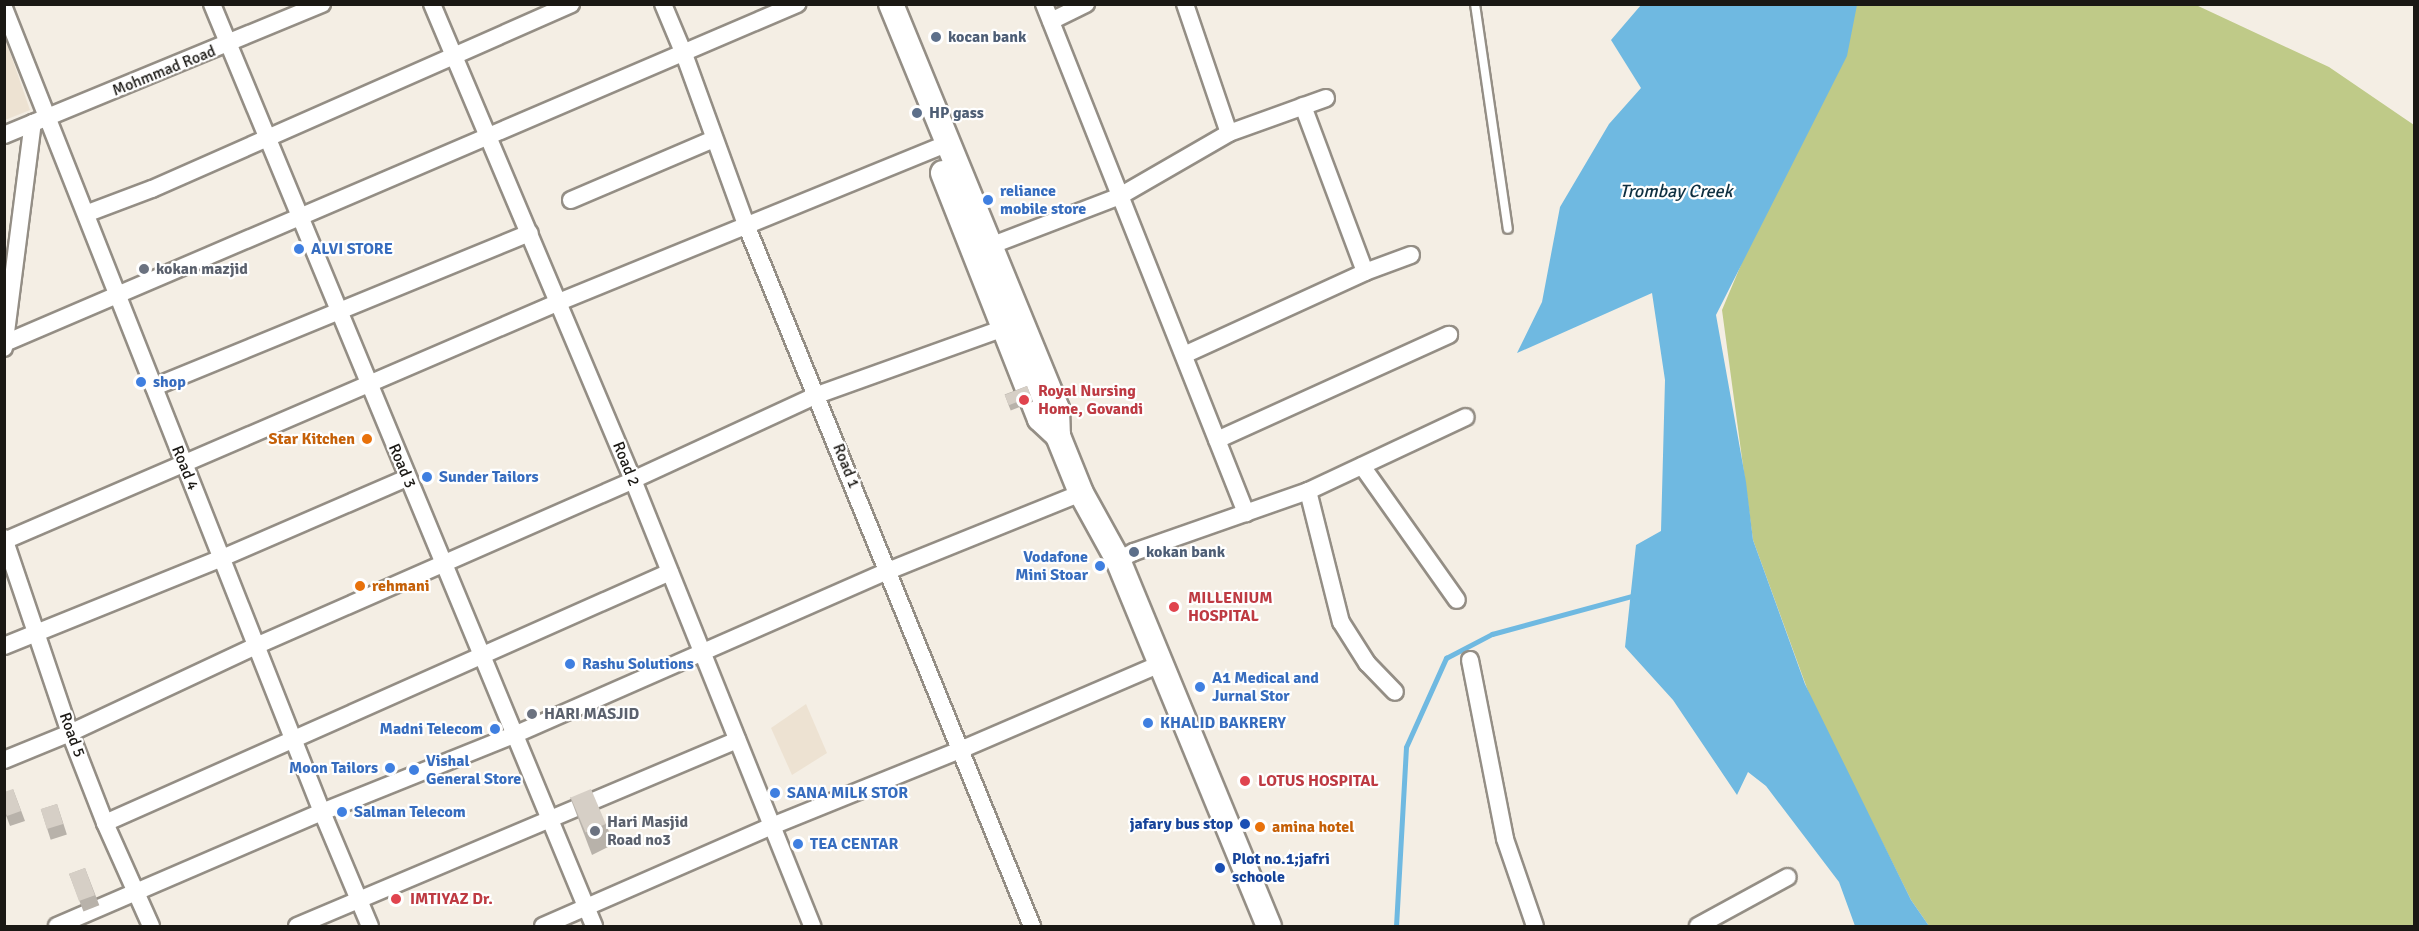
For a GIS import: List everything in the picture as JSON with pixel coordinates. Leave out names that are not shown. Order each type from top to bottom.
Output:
[{"type":"street","name":"Road 3","points":[[212,4],[298,217],[594,927]]},
{"type":"street","name":"Mohmmad Road","points":[[4,135],[322,4]]},
{"type":"street","name":"Road 2","points":[[432,4],[560,302],[812,927]]},
{"type":"street","points":[[88,213],[152,189],[571,4]]},
{"type":"street","name":"Road 1","points":[[663,4],[684,54],[747,227],[888,571],[958,751],[1032,927]]},
{"type":"street","points":[[5,343],[488,135],[684,54],[796,4]]},
{"type":"street","points":[[874,4],[941,146]]},
{"type":"street","points":[[891,4],[941,146],[1012,325],[1040,418],[1058,436],[1081,493],[1118,560],[1269,927]]},
{"type":"street","points":[[1044,4],[1246,513]]},
{"type":"street","points":[[1051,21],[1086,4]]},
{"type":"street","points":[[1185,4],[1229,134]]},
{"type":"street","name":"Road 4","points":[[4,8],[88,213],[183,465],[258,645],[322,812],[370,927]]},
{"type":"street","points":[[982,249],[1120,196],[1229,134],[1326,98]]},
{"type":"street","points":[[1303,106],[1365,272]]},
{"type":"street","points":[[4,348],[33,123]]},
{"type":"street","points":[[571,200],[714,139]]},
{"type":"street","points":[[5,540],[560,302],[941,146]]},
{"type":"street","points":[[154,387],[530,233]]},
{"type":"street","points":[[1184,355],[1365,272],[1411,255]]},
{"type":"street","points":[[4,760],[70,733],[258,645],[633,480],[817,395],[1012,325]]},
{"type":"street","points":[[1217,440],[1449,334]]},
{"type":"street","points":[[1118,560],[1134,552],[1308,491],[1466,417]]},
{"type":"street","points":[[1362,466],[1457,600]]},
{"type":"street","points":[[4,646],[222,558],[407,478]]},
{"type":"street","points":[[1308,491],[1341,622],[1367,663],[1395,692]]},
{"type":"street","points":[[57,927],[322,812],[514,735],[888,571],[1081,493]]},
{"type":"street","name":"Road 5","points":[[5,540],[70,733],[105,823],[150,927]]},
{"type":"street","points":[[105,823],[670,572]]},
{"type":"street","points":[[1470,660],[1505,839],[1535,927]]},
{"type":"street","points":[[543,927],[772,826],[958,751],[1160,664]]},
{"type":"street","points":[[297,927],[737,740]]},
{"type":"street","points":[[1698,927],[1788,877]]},
{"type":"lane","points":[[1475,4],[1508,229]]},
{"type":"shaded area","points":[[5,38],[30,110],[4,120]]},
{"type":"shaded area","points":[[806,704],[827,753],[792,775],[771,728]]},
{"type":"green space","points":[[1843,5],[2196,5],[2329,67],[2414,125],[2414,926],[1929,926],[1911,900],[1812,702],[1753,540],[1722,310],[1833,46]]},
{"type":"water","name":"Trombay Creek","points":[[1641,5],[1857,5],[1847,56],[1716,315],[1746,482],[1753,540],[1805,684],[1911,900],[1929,926],[1855,926],[1839,882],[1766,786],[1748,772],[1737,795],[1673,700],[1625,647],[1636,545],[1661,531],[1665,380],[1652,293],[1517,353],[1542,302],[1560,207],[1609,124],[1641,88],[1611,40]]},
{"type":"building","points":[[1027,386],[1031,396],[1009,405],[1005,395]]},
{"type":"building","points":[[13,789],[21,811],[7,816],[4,810],[4,792]]},
{"type":"building","points":[[591,789],[606,824],[586,833],[571,798]]},
{"type":"building","points":[[57,804],[63,824],[47,829],[41,809]]},
{"type":"building","points":[[85,868],[95,895],[79,901],[69,874]]},
{"type":"waterway","points":[[1396,926],[1406,747],[1446,658],[1492,634],[1636,595]]},
{"type":"place","name":"kocan bank","points":[[936,37]]},
{"type":"place","name":"HP gass","points":[[917,113]]},
{"type":"place","name":"reliance mobile store","points":[[988,200]]},
{"type":"place","name":"ALVI STORE","points":[[299,249]]},
{"type":"place","name":"kokan mazjid","points":[[144,269]]},
{"type":"place","name":"shop","points":[[141,382]]},
{"type":"place","name":"Royal Nursing Home, Govandi","points":[[1024,400]]},
{"type":"place","name":"Star Kitchen","points":[[367,439]]},
{"type":"place","name":"Sunder Tailors","points":[[427,477]]},
{"type":"place","name":"kokan bank","points":[[1134,552]]},
{"type":"place","name":"Vodafone Mini Stoar","points":[[1100,566]]},
{"type":"place","name":"rehmani","points":[[360,586]]},
{"type":"place","name":"MILLENIUM HOSPITAL","points":[[1174,607]]},
{"type":"place","name":"Rashu Solutions","points":[[570,664]]},
{"type":"place","name":"A1 Medical and Jurnal Stor","points":[[1200,687]]},
{"type":"place","name":"HARI MASJID","points":[[532,714]]},
{"type":"place","name":"KHALID BAKRERY","points":[[1148,723]]},
{"type":"place","name":"Madni Telecom","points":[[495,729]]},
{"type":"place","name":"Moon Tailors","points":[[390,768]]},
{"type":"place","name":"Vishal General Store","points":[[414,770]]},
{"type":"place","name":"LOTUS HOSPITAL","points":[[1245,781]]},
{"type":"place","name":"SANA MILK STOR","points":[[775,793]]},
{"type":"place","name":"Salman Telecom","points":[[342,812]]},
{"type":"place","name":"jafary bus stop","points":[[1245,824]]},
{"type":"place","name":"amina hotel","points":[[1260,827]]},
{"type":"place","name":"Hari Masjid Road no3","points":[[595,831]]},
{"type":"place","name":"TEA CENTAR","points":[[798,844]]},
{"type":"place","name":"Plot no.1;jafri schoole","points":[[1220,868]]},
{"type":"place","name":"IMTIYAZ Dr.","points":[[396,899]]}]
